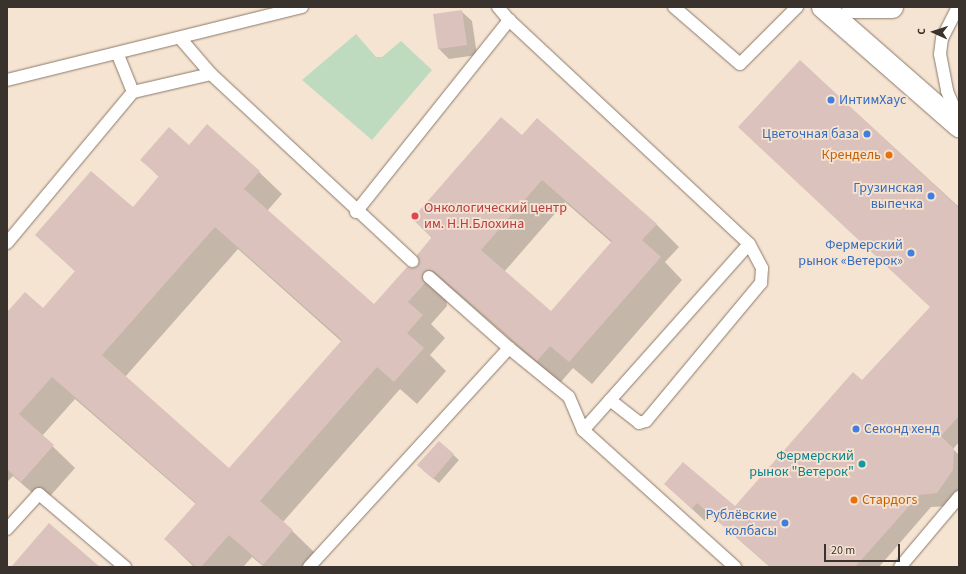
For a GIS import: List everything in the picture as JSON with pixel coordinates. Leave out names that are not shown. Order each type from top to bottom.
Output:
[{"type":"main road","points":[[823,7],[959,126]]},
{"type":"main road","points":[[852,7],[892,7]]},
{"type":"lane","points":[[7,80],[118,54],[302,7]]},
{"type":"lane","points":[[498,7],[509,20],[748,244],[762,268],[761,283],[646,421],[639,422],[610,400]]},
{"type":"lane","points":[[674,7],[740,64],[797,7]]},
{"type":"lane","points":[[958,7],[942,38],[940,54],[947,91],[959,119]]},
{"type":"lane","points":[[356,212],[509,20]]},
{"type":"lane","points":[[180,38],[211,74],[356,212],[412,261]]},
{"type":"lane","points":[[118,54],[133,92]]},
{"type":"lane","points":[[7,243],[133,92],[211,74]]},
{"type":"lane","points":[[583,430],[748,244]]},
{"type":"lane","points":[[430,277],[509,348],[569,397],[583,430],[735,567]]},
{"type":"lane","points":[[309,567],[509,348]]},
{"type":"lane","points":[[7,529],[39,494],[125,567]]},
{"type":"lane","points":[[900,567],[959,497]]},
{"type":"green space","points":[[356,34],[376,57],[382,57],[401,41],[432,70],[372,140],[302,80]]},
{"type":"building","points":[[462,10],[467,45],[438,49],[433,14]]},
{"type":"building","name":"Фермерский рынок «Ветерок»","points":[[800,60],[959,208],[959,416],[941,436],[954,449],[953,470],[937,493],[919,495],[855,567],[770,567],[697,503],[692,509],[664,484],[683,462],[735,506],[853,372],[862,380],[930,307],[738,127]]},
{"type":"building","points":[[501,117],[522,135],[537,118],[657,224],[642,240],[661,257],[569,362],[550,346],[537,361],[434,271],[426,270],[422,276],[425,283],[408,302],[423,315],[407,333],[424,348],[394,382],[377,367],[260,501],[293,530],[263,565],[229,535],[201,567],[196,567],[164,539],[196,503],[52,377],[19,414],[54,445],[21,482],[7,469],[7,312],[25,292],[43,308],[75,271],[35,235],[91,171],[133,207],[159,176],[140,160],[169,127],[189,145],[207,124],[260,171],[244,189],[374,304],[407,267],[418,266],[417,255],[432,237],[412,219]],"holes":[[[542,180],[612,241],[551,311],[481,250]],[[215,227],[342,340],[229,468],[102,355]]]},
{"type":"building","points":[[439,441],[454,454],[433,479],[417,465]]},
{"type":"building","points":[[49,523],[100,567],[11,567]]},
{"type":"place","name":"ИнтимХаус","points":[[831,100]]},
{"type":"place","name":"Цветочная база","points":[[867,134]]},
{"type":"place","name":"Крендель","points":[[889,155]]},
{"type":"place","name":"Грузинская выпечка","points":[[931,196]]},
{"type":"place","name":"Онкологический центр им. Н.Н.Блохина","points":[[415,216]]},
{"type":"place","name":"Фермерский рынок «Ветерок»","points":[[911,253]]},
{"type":"place","name":"Секонд хенд","points":[[856,429]]},
{"type":"place","name":"Фермерский рынок \"Ветерок\"","points":[[862,464]]},
{"type":"place","name":"Стардогs","points":[[854,500]]},
{"type":"place","name":"Рублёвские колбасы","points":[[785,523]]}]
